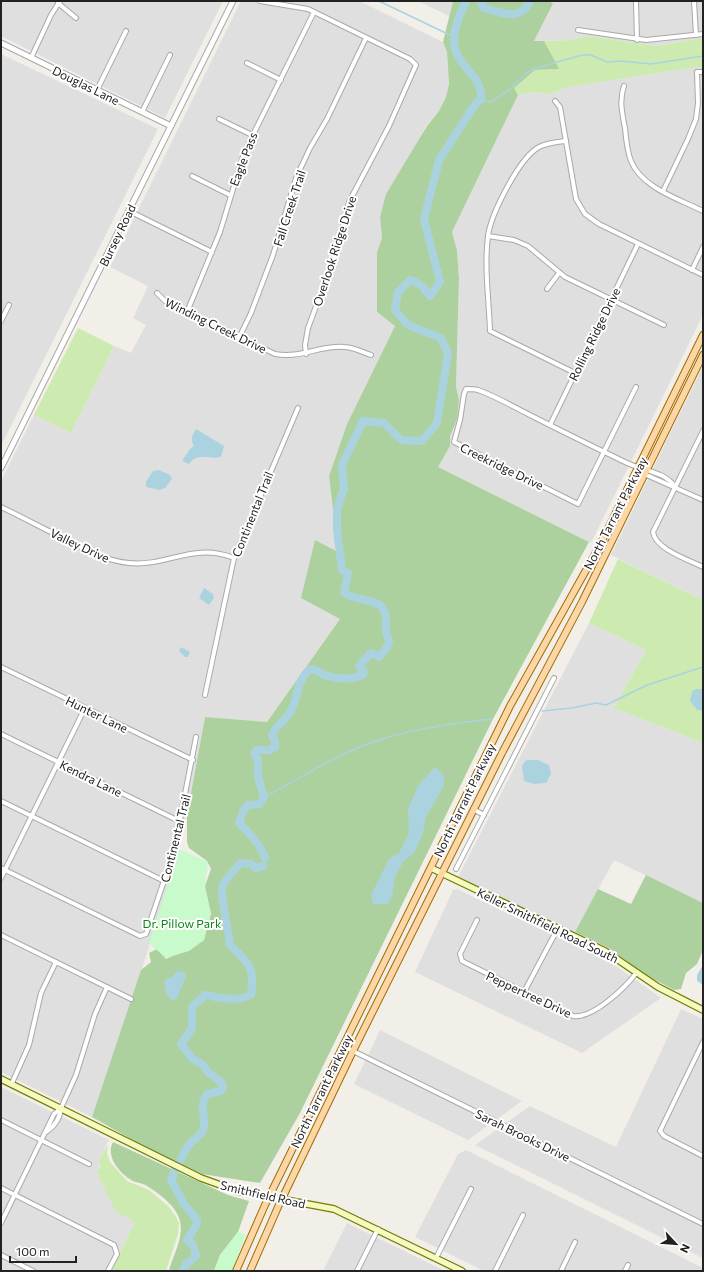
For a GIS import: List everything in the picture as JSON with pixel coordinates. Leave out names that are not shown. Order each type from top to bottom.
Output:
[{"type":"main road","name":"North Tarrant Parkway","points":[[236,1271],[269,1197],[510,706],[599,547],[703,335]]},
{"type":"main road","name":"North Tarrant Parkway","points":[[250,1271],[281,1200],[353,1051],[473,809],[546,667],[582,602],[703,355]]},
{"type":"main road","name":"Keller Smithfield Road South","points":[[431,868],[605,951],[658,987],[703,1010]]},
{"type":"main road","points":[[383,964],[394,970]]},
{"type":"main road","name":"Smithfield Road","points":[[1,1079],[12,1083],[175,1166],[220,1186],[281,1200],[334,1209],[462,1271]]},
{"type":"street","name":"Bursey Road","points":[[1,468],[233,1]]},
{"type":"street","points":[[260,1],[300,7],[314,12],[366,38]]},
{"type":"street","points":[[636,1],[637,40]]},
{"type":"street","points":[[694,1],[696,35]]},
{"type":"street","points":[[31,58],[51,15],[59,2],[76,18]]},
{"type":"street","name":"Eagle Pass","points":[[187,312],[220,232],[244,152],[314,12]]},
{"type":"street","points":[[578,30],[637,40],[655,40],[703,34]]},
{"type":"street","points":[[97,90],[126,31]]},
{"type":"street","name":"Overlook Ridge Drive","points":[[306,354],[305,345],[308,328],[335,255],[349,202],[389,126],[416,65],[410,59],[366,38]]},
{"type":"street","name":"Fall Creek Trail","points":[[239,338],[251,313],[274,255],[296,178],[330,113],[366,38]]},
{"type":"street","name":"Douglas Lane","points":[[1,44],[171,126]]},
{"type":"street","points":[[142,112],[170,55]]},
{"type":"street","points":[[248,63],[281,80]]},
{"type":"street","points":[[663,191],[696,119],[698,103],[697,72],[703,72]]},
{"type":"street","points":[[624,86],[620,96],[631,161],[644,179],[663,191],[703,211]]},
{"type":"street","points":[[555,101],[560,107],[573,189],[582,209],[599,224],[703,275]]},
{"type":"street","points":[[219,119],[252,135]]},
{"type":"street","points":[[566,141],[546,144],[539,147],[522,161],[493,220],[488,236],[490,331],[575,373]]},
{"type":"street","points":[[192,176],[230,195]]},
{"type":"street","points":[[129,211],[212,252]]},
{"type":"street","points":[[488,236],[514,240],[528,246],[560,273],[664,325]]},
{"type":"street","name":"Rolling Ridge Drive","points":[[550,425],[638,244]]},
{"type":"street","points":[[692,270],[703,247]]},
{"type":"street","points":[[547,289],[560,273]]},
{"type":"street","name":"Winding Creek Drive","points":[[157,292],[166,301],[239,338],[275,354],[288,356],[306,354],[336,347],[345,347],[371,355]]},
{"type":"street","points":[[1,321],[9,305]]},
{"type":"street","points":[[604,451],[636,387]]},
{"type":"street","name":"Creekridge Drive","points":[[550,425],[478,390],[466,389],[454,442],[578,504],[604,451]]},
{"type":"street","name":"Continental Trail","points":[[205,695],[234,558],[298,408]]},
{"type":"street","points":[[550,425],[646,472],[668,480],[675,487],[703,500]]},
{"type":"street","points":[[702,434],[653,532],[654,539],[661,545],[703,567]]},
{"type":"street","name":"Valley Drive","points":[[1,506],[94,554],[115,561],[129,564],[148,563],[199,552],[217,553],[234,558]]},
{"type":"street","name":"Hunter Lane","points":[[1,667],[193,760]]},
{"type":"street","points":[[456,869],[554,678]]},
{"type":"street","points":[[1,878],[3,869],[32,816],[85,708]]},
{"type":"street","name":"Kendra Lane","points":[[1,734],[181,822]]},
{"type":"street","name":"Continental Trail","points":[[3,869],[136,934],[144,935],[148,932],[181,822],[196,737]]},
{"type":"street","points":[[1,802],[164,881]]},
{"type":"street","points":[[473,809],[484,815]]},
{"type":"street","name":"Peppertree Drive","points":[[477,920],[460,956],[463,962],[571,1015],[581,1016],[588,1014],[619,992],[637,972]]},
{"type":"street","points":[[524,992],[558,928]]},
{"type":"street","points":[[1,936],[131,999]]},
{"type":"street","points":[[12,1083],[30,1041],[41,993],[56,962]]},
{"type":"street","points":[[1,1222],[54,1114],[61,1108],[79,1069],[95,1014],[107,987]]},
{"type":"street","points":[[703,1042],[660,1131],[664,1136],[703,1156]]},
{"type":"street","name":"Sarah Brooks Drive","points":[[343,1046],[703,1224]]},
{"type":"street","points":[[1,1120],[89,1164]]},
{"type":"street","points":[[1,1188],[110,1242],[116,1248],[117,1254],[108,1271]]},
{"type":"street","points":[[436,1258],[471,1189]]},
{"type":"street","points":[[495,1271],[523,1215]]},
{"type":"street","points":[[357,1271],[378,1229]]},
{"type":"street","points":[[561,1271],[575,1242]]},
{"type":"street","points":[[1,1255],[33,1271]]},
{"type":"street","points":[[625,1271],[628,1265]]},
{"type":"shaded area","points":[[1,1],[223,1],[165,118],[1,36]]},
{"type":"shaded area","points":[[241,1],[359,1],[443,42],[447,52],[449,84],[446,97],[439,111],[426,126],[380,217],[382,238],[377,252],[377,312],[395,326],[347,424],[329,476],[338,553],[315,540],[340,619],[267,722],[205,717],[187,815],[179,849],[133,998],[92,1117],[1,1072],[1,481],[34,415],[71,433],[114,346],[131,353],[146,325],[133,318],[148,286],[110,267]]},
{"type":"shaded area","points":[[418,1],[453,1],[449,16]]},
{"type":"shaded area","points":[[550,1],[703,1],[703,38],[657,46],[587,36],[571,40],[534,41],[553,5]]},
{"type":"shaded area","points":[[1,54],[158,129],[1,446]]},
{"type":"shaded area","points":[[698,67],[703,68],[703,315],[591,543],[438,467],[454,429],[459,400],[456,386],[459,278],[457,250],[452,232],[518,95],[534,92],[550,94],[568,87]]},
{"type":"shaded area","points":[[703,366],[703,600],[611,555]]},
{"type":"shaded area","points":[[589,623],[646,650],[614,708],[703,743],[703,903],[614,860],[575,932],[458,877]]},
{"type":"shaded area","points":[[457,889],[613,964],[661,998],[582,1053],[415,972],[453,890]]},
{"type":"shaded area","points":[[681,1009],[703,1019],[703,1258],[475,1145],[530,1106],[616,1147]]},
{"type":"shaded area","points":[[380,1030],[522,1101],[468,1140],[354,1084]]},
{"type":"shaded area","points":[[1,1087],[109,1140],[99,1160],[99,1171],[135,1222],[111,1271],[1,1271]]},
{"type":"shaded area","points":[[466,1150],[703,1268],[703,1271],[484,1271],[415,1237],[458,1154]]},
{"type":"shaded area","points":[[347,1223],[445,1271],[323,1271]]},
{"type":"green space","points":[[453,1],[550,1],[553,4],[534,41],[544,41],[559,69],[535,70],[514,88],[518,95],[452,232],[457,250],[459,278],[456,386],[459,400],[457,419],[450,437],[450,446],[438,467],[589,542],[493,719],[300,1113],[260,1183],[202,1174],[145,1147],[92,1117],[141,970],[151,962],[149,953],[157,949],[166,959],[203,941],[211,914],[204,889],[211,869],[207,861],[189,848],[187,842],[187,815],[205,717],[267,722],[340,619],[301,598],[315,540],[338,552],[329,476],[347,424],[395,326],[377,312],[377,252],[382,238],[380,217],[386,194],[427,126],[439,111],[446,97],[449,84],[447,52],[443,42]]},
{"type":"green space","points":[[587,36],[657,46],[703,38],[703,68],[698,67],[568,87],[550,94],[534,92],[518,95],[514,88],[535,70],[558,69],[544,41],[571,40]]},
{"type":"green space","points":[[78,328],[114,346],[71,433],[34,415]]},
{"type":"green space","points":[[618,559],[703,600],[703,743],[614,708],[646,650],[589,623]]},
{"type":"green space","name":"Dr. Pillow Park","points":[[179,849],[208,862],[205,886],[211,913],[204,940],[189,951],[166,958],[149,943]]},
{"type":"green space","points":[[646,875],[703,903],[703,950],[697,964],[686,973],[681,989],[674,990],[644,974],[609,948],[575,932],[598,889],[631,904]]},
{"type":"green space","points":[[113,1142],[228,1195],[249,1201],[238,1232],[220,1255],[214,1271],[169,1271],[181,1234],[178,1216],[171,1206],[157,1192],[145,1185],[133,1181],[123,1174],[112,1159],[111,1147]]},
{"type":"green space","points":[[108,1144],[107,1153],[110,1162],[127,1181],[149,1190],[169,1207],[179,1223],[178,1234],[166,1271],[111,1271],[135,1222],[115,1211],[97,1172],[100,1168],[99,1160]]},
{"type":"green space","points":[[238,1232],[246,1235],[232,1271],[214,1271],[220,1255]]},
{"type":"water","points":[[196,429],[224,446],[221,457],[199,457],[192,460],[189,464],[182,461],[190,449],[194,446],[192,437]]},
{"type":"water","points":[[159,470],[170,475],[172,479],[165,488],[160,490],[146,487],[146,482],[153,471]]},
{"type":"water","points":[[204,588],[213,594],[214,598],[209,605],[199,598]]},
{"type":"water","points":[[181,647],[190,652],[188,657],[185,657],[179,651]]},
{"type":"water","points":[[696,689],[703,689],[703,711],[697,710],[690,701],[692,691]]},
{"type":"water","points":[[538,760],[549,765],[551,774],[546,783],[534,784],[524,781],[522,766],[525,761]]},
{"type":"water","points":[[435,767],[444,775],[444,786],[426,817],[423,833],[414,853],[403,862],[395,877],[392,896],[388,904],[373,904],[371,895],[389,859],[399,853],[409,833],[408,809],[419,784]]},
{"type":"water","points":[[703,965],[703,985],[697,981],[697,975]]},
{"type":"water","points":[[178,971],[184,972],[186,976],[177,998],[173,1001],[166,994],[164,982],[167,978],[171,978]]},
{"type":"waterway","points":[[379,1],[454,37]]},
{"type":"waterway","points":[[265,858],[251,835],[239,823],[243,811],[248,805],[260,804],[264,797],[258,777],[258,760],[254,754],[257,750],[270,750],[275,747],[275,741],[272,735],[276,728],[291,711],[302,679],[310,669],[327,676],[337,678],[353,678],[363,675],[364,672],[359,666],[371,653],[379,657],[387,648],[389,641],[386,632],[386,616],[382,608],[378,604],[354,598],[344,592],[348,573],[342,570],[337,530],[337,509],[344,488],[342,465],[363,421],[384,423],[401,440],[422,441],[437,423],[448,353],[441,338],[408,325],[395,310],[398,292],[410,280],[421,285],[430,296],[440,282],[424,219],[439,160],[476,103],[481,100],[479,85],[458,56],[454,43],[455,31],[466,1]]},
{"type":"waterway","points":[[480,1],[484,8],[504,14],[516,14],[522,12],[530,1]]},
{"type":"waterway","points":[[481,100],[489,102],[492,101],[509,90],[525,74],[533,69],[582,55],[591,55],[607,62],[621,61],[651,64],[703,56]]},
{"type":"waterway","points":[[542,711],[572,708],[596,703],[606,705],[647,685],[703,667]]},
{"type":"waterway","points":[[264,797],[331,760],[373,742],[416,731],[491,719]]},
{"type":"waterway","points":[[183,1271],[186,1264],[196,1256],[193,1244],[187,1240],[197,1224],[197,1220],[184,1204],[171,1180],[190,1143],[202,1132],[204,1125],[203,1104],[207,1094],[221,1091],[223,1087],[221,1082],[208,1072],[203,1065],[192,1058],[181,1044],[192,1028],[192,1007],[205,995],[234,999],[251,995],[252,978],[249,966],[230,945],[222,890],[223,885],[231,873],[241,863],[251,864],[255,868],[263,866]]}]
